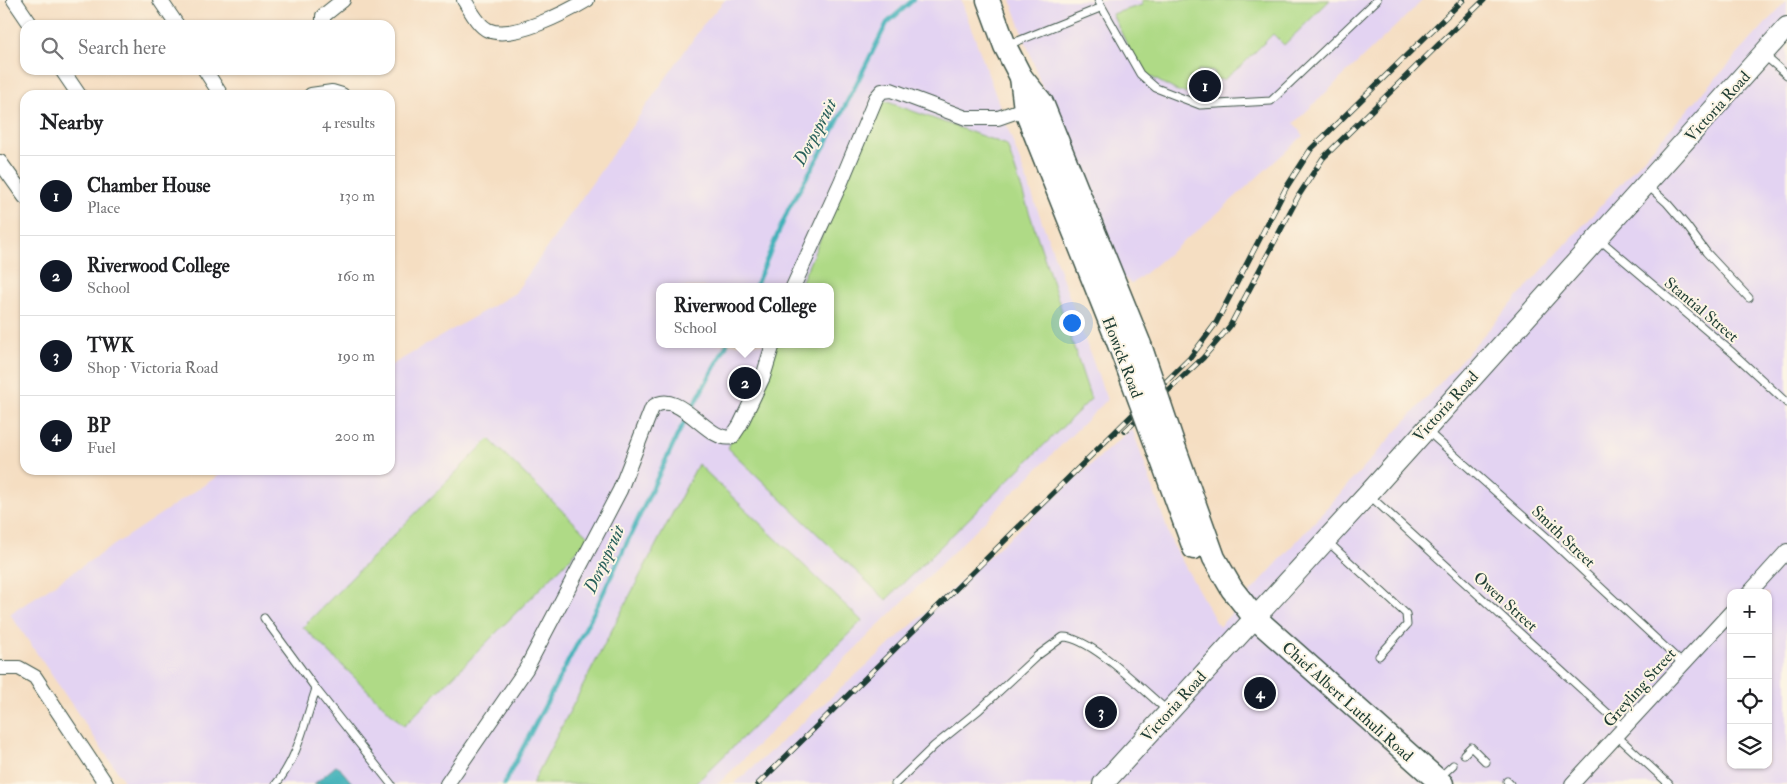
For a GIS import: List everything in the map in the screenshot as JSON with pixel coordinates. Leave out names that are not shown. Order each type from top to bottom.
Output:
[{"type":"main road","name":"Howick Road","points":[[989,1],[1005,46],[1021,77],[1130,346],[1167,452],[1200,564],[1219,598],[1248,623]]},
{"type":"main road","name":"Victoria Road","points":[[1103,784],[1786,31]]},
{"type":"main road","name":"Chief Albert Luthuli Road","points":[[1248,623],[1438,778]]},
{"type":"street","points":[[14,0],[28,20]]},
{"type":"street","points":[[160,0],[174,20]]},
{"type":"street","points":[[323,20],[323,16],[343,0]]},
{"type":"street","points":[[464,0],[485,28],[496,32],[522,29],[543,22],[587,0]]},
{"type":"street","points":[[65,75],[76,90]]},
{"type":"street","points":[[209,75],[218,90]]},
{"type":"street","points":[[795,283],[841,182],[876,98],[881,92],[891,90],[966,118],[998,118],[1033,106]]},
{"type":"street","points":[[0,162],[20,190]]},
{"type":"street","points":[[447,784],[530,660],[620,490],[652,408],[660,404],[675,406],[700,420],[718,436],[727,438],[734,436],[763,377],[772,348]]},
{"type":"street","points":[[1753,589],[1787,551]]},
{"type":"street","name":"Greyling Street","points":[[1572,784],[1727,616]]},
{"type":"street","points":[[0,668],[19,668],[34,677],[106,784]]},
{"type":"lane","points":[[1005,46],[1099,4],[1140,74],[1156,88],[1169,95],[1200,105],[1271,101],[1377,0]]},
{"type":"lane","points":[[1764,54],[1787,75]]},
{"type":"lane","points":[[1647,185],[1686,225],[1706,252],[1749,298]]},
{"type":"lane","name":"Stantial Street","points":[[1598,238],[1733,353],[1787,403]]},
{"type":"lane","name":"Smith Street","points":[[1424,429],[1524,516],[1683,664]]},
{"type":"lane","name":"Owen Street","points":[[1368,494],[1621,732],[1669,784]]},
{"type":"lane","points":[[1326,540],[1406,614],[1407,625],[1379,656]]},
{"type":"lane","points":[[264,618],[316,689],[391,784]]},
{"type":"lane","points":[[895,784],[934,746],[979,710],[1058,638],[1078,639],[1097,651],[1168,711]]},
{"type":"lane","points":[[276,784],[284,774],[296,749],[316,689]]},
{"type":"lane","points":[[1464,754],[1471,747],[1486,762]]},
{"type":"shaded area","points":[[725,0],[961,0],[1107,400],[718,784],[126,784],[10,614],[219,475],[395,475],[395,363],[515,293],[703,25]]},
{"type":"shaded area","points":[[1011,0],[1423,0],[1294,123],[1303,136],[1213,217],[1132,284],[1105,265]]},
{"type":"shaded area","points":[[1787,0],[1787,784],[734,784],[1132,428],[1172,543],[1219,627]]},
{"type":"green space","points":[[1142,0],[1330,0],[1284,45],[1273,34],[1242,65],[1223,80],[1215,79],[1215,72],[1198,70],[1197,78],[1189,77],[1188,93],[1177,91],[1140,71],[1112,14],[1142,5]]},
{"type":"green space","points":[[882,100],[1007,145],[1091,399],[886,600],[728,448],[772,348],[834,348],[834,283],[801,283]]},
{"type":"green space","points":[[489,439],[590,538],[404,726],[303,627]]},
{"type":"green space","points":[[698,464],[862,621],[695,784],[532,784]]},
{"type":"water","points":[[337,765],[353,784],[314,784]]},
{"type":"waterway","name":"Dorpspruit","points":[[757,283],[789,208],[828,140],[887,23],[913,0]]},
{"type":"waterway","name":"Dorpspruit","points":[[504,784],[599,602],[678,434],[725,348]]},
{"type":"railway","points":[[758,784],[1190,358],[1216,323],[1286,188],[1311,149],[1463,0]]},
{"type":"railway","points":[[1125,431],[1203,358],[1230,326],[1299,195],[1323,158],[1484,0]]},
{"type":"place","name":"Chamber House","points":[[1205,86]]},
{"type":"place","name":"Riverwood College","points":[[745,383]]},
{"type":"place","name":"BP","points":[[1260,693]]},
{"type":"place","name":"TWK","points":[[1101,712]]}]
